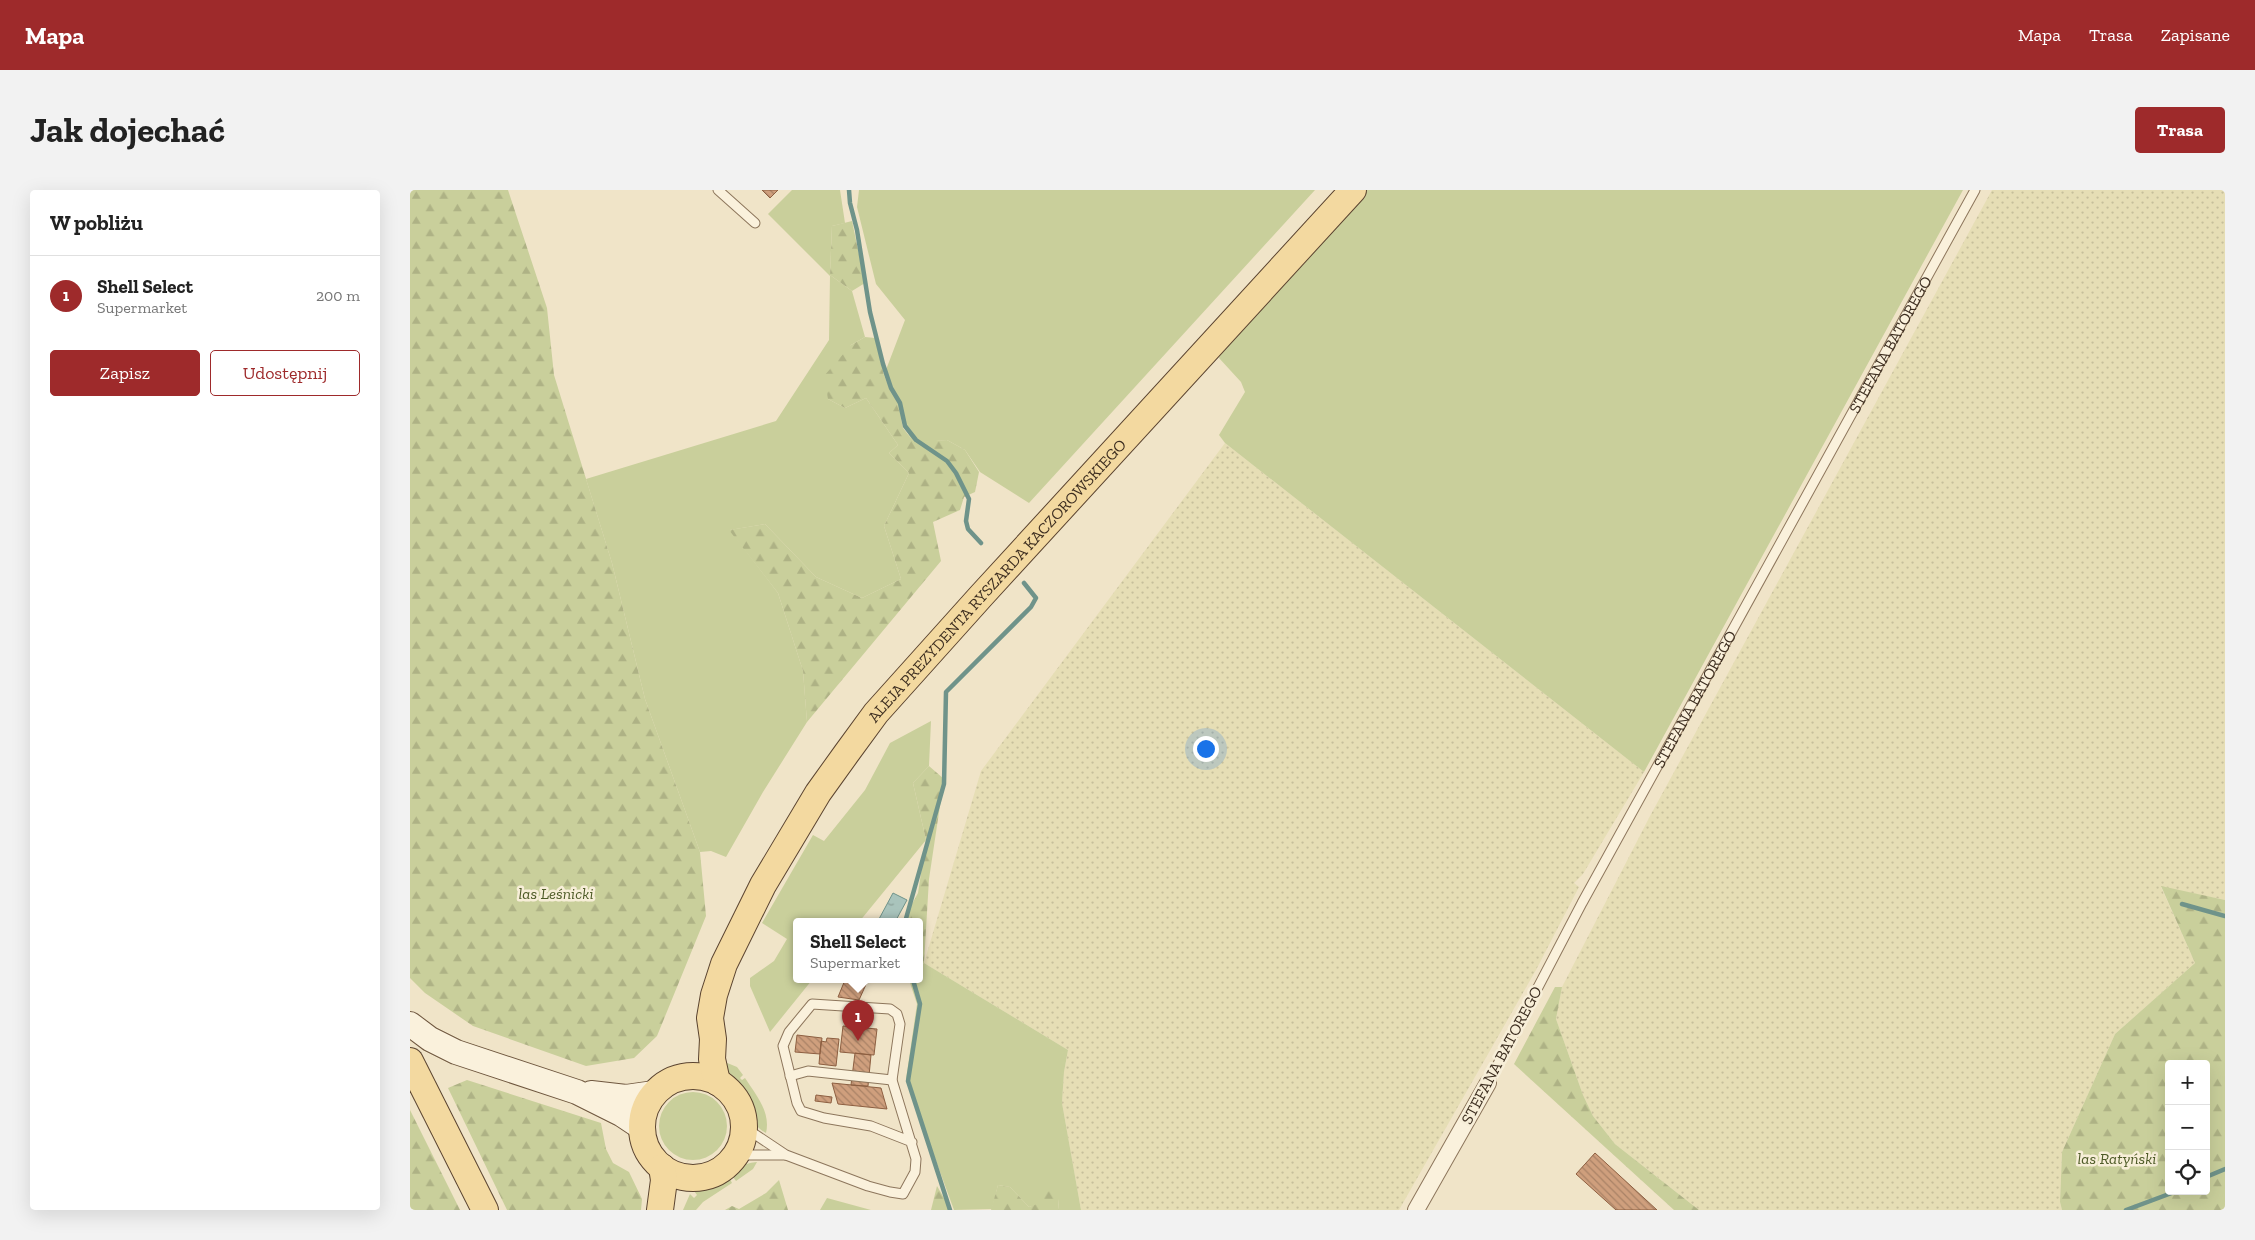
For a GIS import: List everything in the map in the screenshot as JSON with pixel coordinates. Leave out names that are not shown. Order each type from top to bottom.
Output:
[{"type":"main road","name":"ALEJA PREZYDENTA RYSZARDA KACZOROWSKIEGO","points":[[717,1082],[712,1059],[713,1039],[710,1018],[714,994],[724,964],[763,885],[818,793],[876,713],[1353,190]]},
{"type":"main road","name":"ALEJA PREZYDENTA RYSZARDA KACZOROWSKIEGO","points":[[682,1077],[691,1064],[699,1036],[710,1018]]},
{"type":"main road","points":[[410,1024],[430,1039],[456,1052],[577,1092],[621,1114],[642,1128]]},
{"type":"main road","points":[[410,1060],[484,1210]]},
{"type":"main road","points":[[700,1076],[717,1082],[731,1093],[740,1109],[744,1127],[742,1141],[735,1155],[725,1166],[712,1174],[698,1177],[673,1174],[662,1167],[652,1156],[645,1143],[642,1128],[643,1116],[654,1093],[667,1083],[682,1077],[700,1076]]},
{"type":"main road","points":[[577,1092],[626,1097],[654,1093]]},
{"type":"main road","points":[[660,1210],[664,1180],[662,1167]]},
{"type":"main road","points":[[677,1210],[683,1193],[698,1177]]},
{"type":"street","name":"STEFANA BATOREGO","points":[[1416,1210],[1488,1082]]},
{"type":"lane","points":[[718,190],[755,223]]},
{"type":"lane","name":"STEFANA BATOREGO","points":[[1488,1082],[1582,903],[1975,190]]},
{"type":"lane","points":[[744,1127],[786,1154],[868,1186],[903,1194],[916,1167],[912,1142],[892,1080],[900,1024],[897,1014],[890,1009],[812,1004],[789,1032],[784,1046],[796,1102],[801,1111],[824,1118],[871,1126],[912,1142]]},
{"type":"lane","points":[[790,1076],[808,1071],[892,1080]]},
{"type":"lane","points":[[735,1155],[786,1154]]},
{"type":"shaded area","points":[[1992,190],[2225,190],[2225,900],[2161,887],[2195,963],[2115,1034],[2062,1152],[2060,1202],[2062,1210],[1699,1210],[1615,1144],[1593,1116],[1583,1095],[1556,1019],[1562,987],[1650,816]]},
{"type":"shaded area","points":[[1225,443],[1644,772],[1583,874],[1574,883],[1579,887],[1536,970],[1399,1210],[1081,1210],[1062,1103],[1068,1050],[924,963],[981,771]]},
{"type":"green space","name":"las Leśnicki","points":[[410,190],[508,190],[547,308],[554,375],[612,563],[645,699],[700,852],[706,916],[657,1036],[634,1058],[586,1066],[473,1026],[425,993],[410,978]]},
{"type":"green space","points":[[792,190],[840,190],[845,223],[832,226],[830,275],[852,291],[865,337],[851,345],[828,399],[845,408],[866,398],[898,445],[889,453],[909,473],[884,526],[901,579],[862,598],[816,577],[765,524],[730,530],[778,593],[803,671],[807,722],[763,792],[726,857],[711,851],[700,852],[645,699],[612,563],[586,479],[776,421],[829,340],[830,276],[768,214]]},
{"type":"green space","points":[[859,190],[1315,190],[1029,503],[980,472],[965,450],[947,440],[914,443],[909,435],[884,375],[905,320],[876,284],[857,207]]},
{"type":"green space","points":[[1367,190],[1963,190],[1644,772],[1225,443],[1219,435],[1245,392],[1241,382],[1219,358],[1221,350],[1299,264],[1302,266],[1305,263],[1302,261]]},
{"type":"green space","points":[[852,221],[865,283],[852,291],[830,275],[832,226]]},
{"type":"green space","points":[[865,337],[875,338],[884,375],[900,413],[903,428],[914,442],[947,440],[965,450],[979,472],[975,492],[964,497],[960,510],[933,522],[941,561],[807,722],[803,671],[778,593],[729,530],[765,524],[816,577],[862,598],[901,579],[884,526],[909,473],[889,453],[898,445],[866,398],[845,408],[828,399],[824,376],[851,345]]},
{"type":"green space","points":[[931,721],[929,766],[913,783],[926,840],[862,918],[793,918],[793,983],[810,983],[770,1032],[750,986],[750,978],[774,961],[787,939],[762,923],[813,835],[824,841],[865,790],[890,743]]},
{"type":"green space","points":[[929,766],[944,779],[929,879],[923,964],[923,918],[904,918],[918,893],[926,840],[913,783]]},
{"type":"green space","name":"las Ratyński","points":[[2161,886],[2225,900],[2225,1210],[2062,1210],[2060,1202],[2062,1152],[2115,1034],[2195,963]]},
{"type":"green space","points":[[923,964],[1068,1050],[1062,1103],[1081,1210],[1059,1210],[1058,1199],[1029,1207],[1010,1187],[998,1185],[992,1209],[954,1210],[906,1079],[917,1004],[910,983],[923,983]]},
{"type":"green space","points":[[1555,987],[1562,987],[1556,1019],[1583,1095],[1593,1116],[1615,1144],[1699,1210],[1674,1210],[1514,1064]]},
{"type":"green space","points":[[720,1060],[737,1067],[743,1075],[740,1078],[742,1080],[745,1078],[758,1097],[766,1118],[766,1133],[757,1126],[752,1117],[748,1101]]},
{"type":"green space","points":[[467,1080],[601,1123],[606,1149],[613,1163],[629,1172],[642,1199],[641,1210],[507,1210],[448,1088]]},
{"type":"green space","points":[[693,1092],[706,1095],[717,1102],[724,1113],[727,1126],[724,1139],[717,1150],[706,1157],[693,1160],[680,1157],[669,1150],[662,1139],[659,1126],[662,1113],[669,1102],[680,1095]]},
{"type":"green space","points":[[410,1110],[460,1210],[410,1210]]},
{"type":"green space","points":[[757,1162],[753,1169],[736,1181],[733,1177],[730,1179],[732,1183],[703,1202],[696,1210],[683,1210],[690,1194],[694,1198],[697,1195],[694,1191],[697,1189],[719,1180],[742,1166]]},
{"type":"green space","points":[[779,1180],[788,1210],[725,1210],[732,1206],[739,1209],[766,1193]]},
{"type":"green space","points":[[998,1185],[1010,1187],[1029,1207],[1037,1204],[1039,1192],[1051,1187],[1058,1199],[1059,1210],[991,1210]]},
{"type":"green space","points":[[937,1186],[951,1210],[931,1210]]},
{"type":"green space","points":[[827,1198],[871,1210],[820,1210]]},
{"type":"water","points":[[893,893],[907,900],[897,918],[880,918]]},
{"type":"building","points":[[762,190],[778,190],[770,198]]},
{"type":"building","points":[[844,983],[867,983],[859,1000],[838,997]]},
{"type":"building","points":[[843,1026],[877,1029],[874,1055],[840,1052]]},
{"type":"building","points":[[797,1035],[822,1038],[820,1054],[795,1052]]},
{"type":"building","points":[[827,1038],[839,1039],[836,1066],[819,1064],[821,1041],[826,1042]]},
{"type":"building","points":[[855,1053],[871,1055],[868,1086],[851,1085]]},
{"type":"building","points":[[832,1083],[881,1088],[887,1109],[838,1104]]},
{"type":"building","points":[[816,1095],[832,1097],[831,1103],[815,1101]]},
{"type":"building","points":[[1595,1153],[1657,1210],[1616,1210],[1576,1174]]},
{"type":"waterway","points":[[849,190],[870,312],[883,364],[891,388],[900,403],[905,426],[916,440],[947,461],[956,473],[969,499],[966,521],[968,529],[981,543]]},
{"type":"waterway","points":[[906,918],[944,784],[946,692],[1031,607],[1036,598],[1024,583]]},
{"type":"waterway","points":[[2182,904],[2225,916]]},
{"type":"waterway","points":[[914,983],[920,1004],[908,1081],[950,1210]]},
{"type":"waterway","points":[[2210,1175],[2225,1169]]},
{"type":"waterway","points":[[2126,1210],[2166,1195]]},
{"type":"place","name":"Shell Select","points":[[858,1041]]}]
